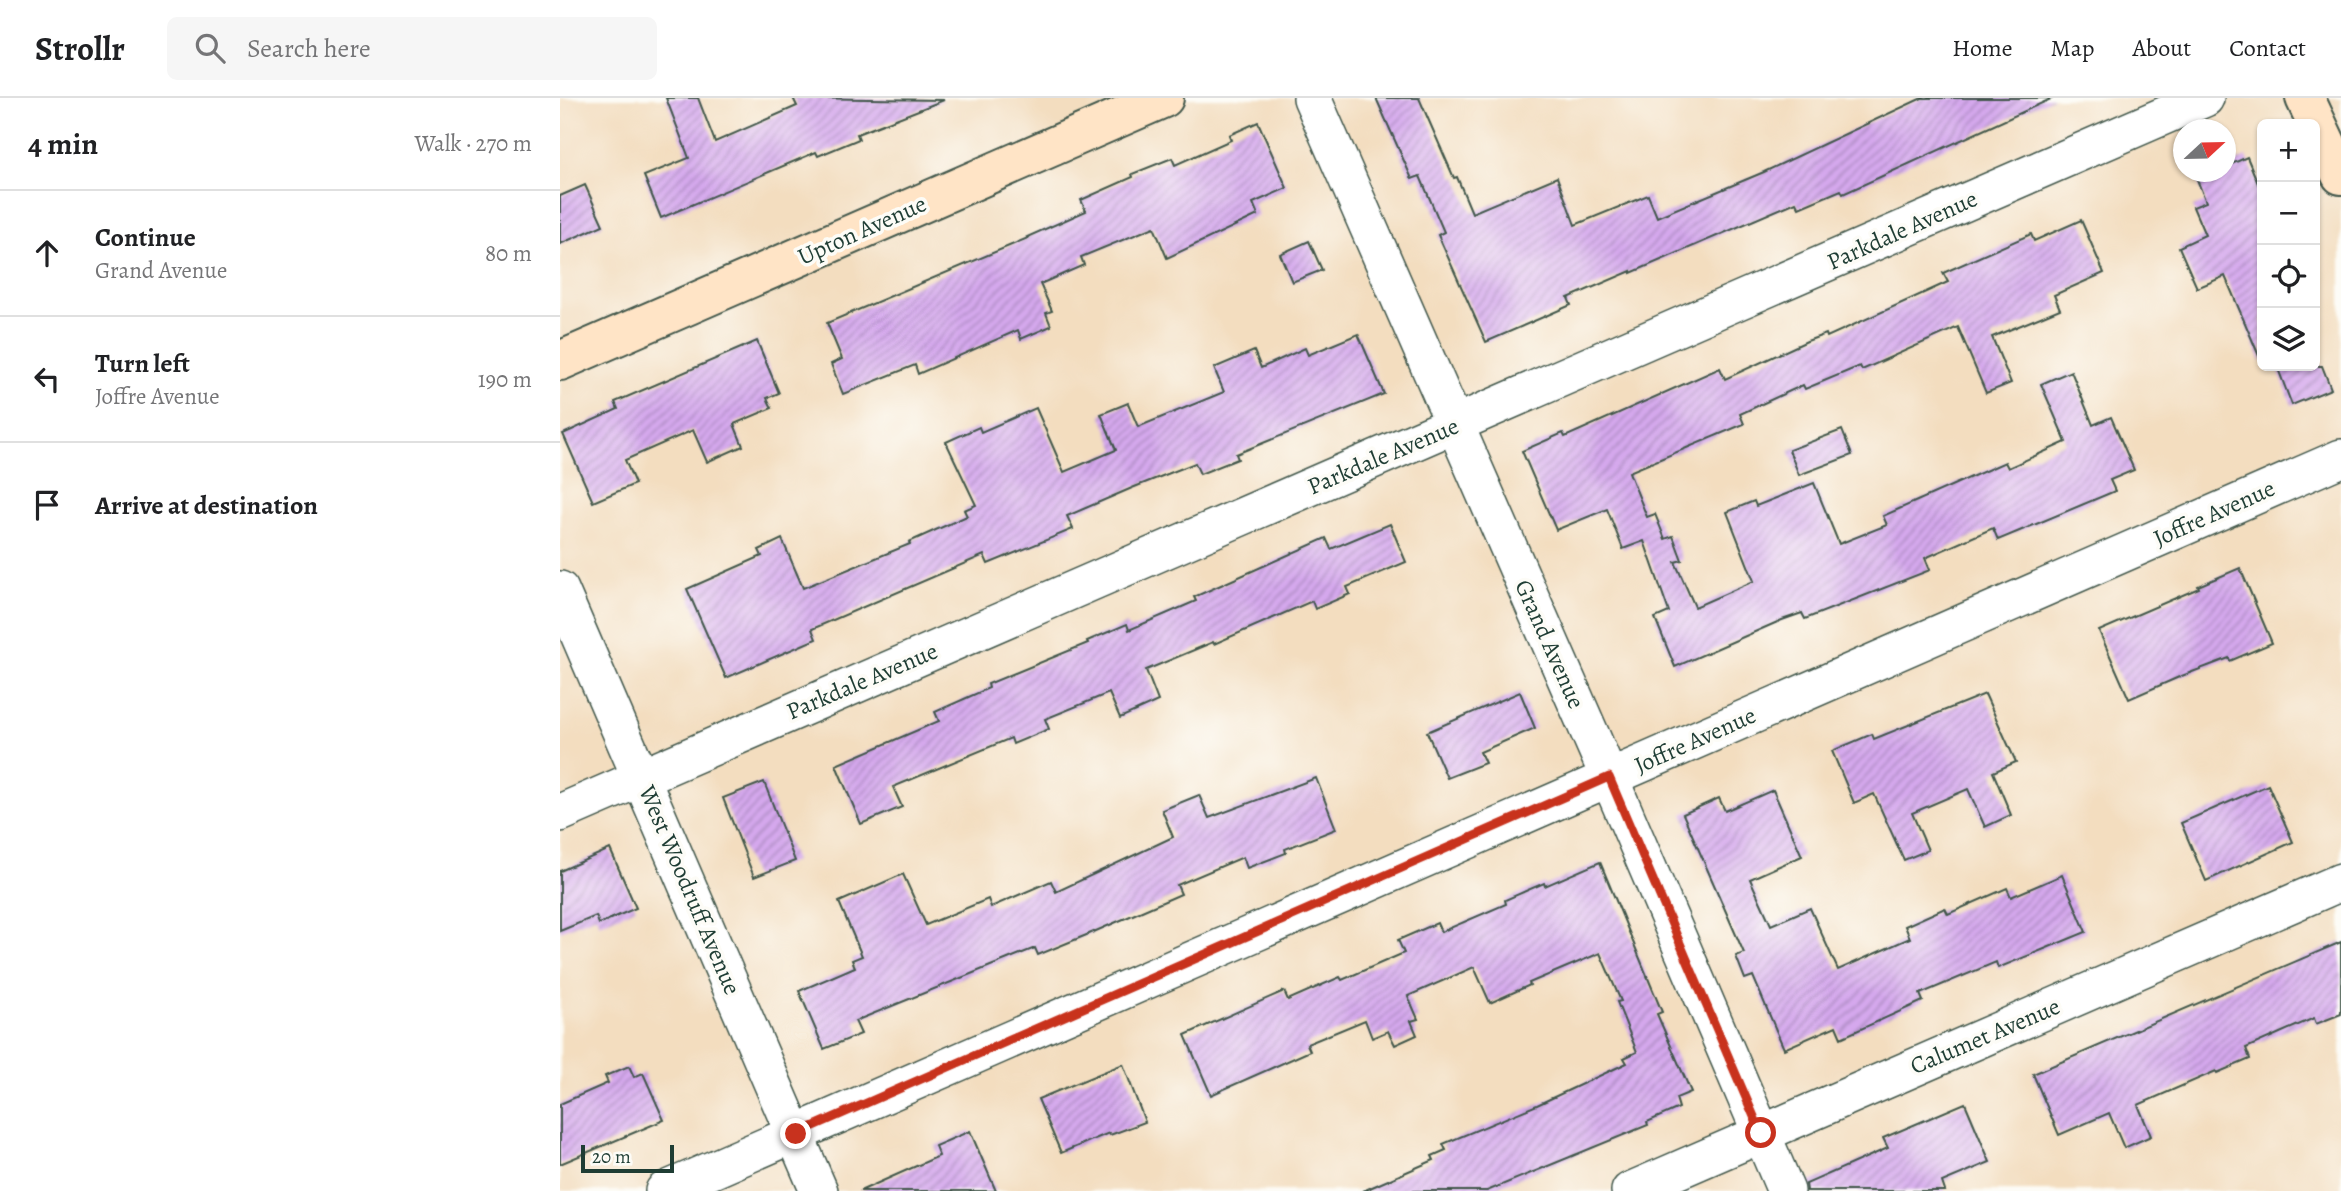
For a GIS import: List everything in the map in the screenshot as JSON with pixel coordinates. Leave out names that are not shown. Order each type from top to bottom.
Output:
[{"type":"street","name":"Upton Avenue","points":[[560,361],[1164,98]]},
{"type":"street","name":"Grand Avenue","points":[[1311,98],[1609,777],[1786,1191]]},
{"type":"street","name":"Parkdale Avenue","points":[[560,813],[2204,98]]},
{"type":"street","points":[[2305,98],[2341,175]]},
{"type":"street","name":"Joffre Avenue","points":[[664,1191],[2341,458]]},
{"type":"street","name":"West Woodruff Avenue","points":[[560,590],[820,1191]]},
{"type":"street","name":"Calumet Avenue","points":[[1630,1191],[2341,882]]},
{"type":"building","points":[[666,98],[698,98],[715,142],[797,106],[793,98],[944,100],[857,134],[859,139],[818,156],[816,152],[661,218],[644,176],[689,158]]},
{"type":"building","points":[[1376,98],[1419,98],[1472,213],[1557,177],[1575,225],[1648,195],[1657,217],[1764,172],[1922,98],[2053,98],[1843,194],[1841,190],[1799,208],[1796,202],[1568,298],[1571,305],[1486,342],[1438,235],[1444,232],[1420,176],[1412,179]]},
{"type":"building","points":[[1258,122],[1287,188],[1253,203],[1258,215],[1167,258],[1154,227],[1081,257],[1084,265],[1040,284],[1052,311],[1046,313],[1051,326],[1021,339],[1018,330],[918,374],[915,365],[843,394],[831,364],[842,359],[827,323],[1086,211],[1081,200],[1133,177],[1132,174],[1172,158],[1175,165],[1231,140],[1229,135]]},
{"type":"building","points":[[2247,157],[2257,181],[2257,351],[2225,276],[2197,288],[2179,247],[2205,235],[2193,207],[2206,202],[2198,182],[2236,182],[2236,162]]},
{"type":"building","points":[[585,185],[603,225],[560,244],[560,196]]},
{"type":"building","points":[[2081,220],[2104,273],[2054,295],[2060,309],[1992,337],[2011,383],[1986,393],[1958,327],[1862,370],[1860,366],[1805,389],[1803,385],[1740,414],[1744,424],[1629,472],[1647,517],[1655,514],[1665,539],[1673,536],[1682,560],[1675,562],[1695,607],[1754,581],[1727,512],[1754,501],[1756,506],[1814,483],[1839,544],[1887,525],[1883,516],[2005,462],[2008,468],[2066,442],[2041,384],[2071,371],[2093,425],[2111,417],[2134,470],[2110,480],[2115,491],[1998,540],[1993,528],[1925,558],[1930,570],[1805,619],[1802,613],[1782,620],[1675,667],[1655,618],[1669,612],[1644,541],[1623,549],[1607,509],[1556,530],[1522,451],[1563,433],[1565,437],[1720,368],[1725,379],[1807,341],[1826,334],[1827,337],[1948,282],[1943,273],[2031,234],[2034,241]]},
{"type":"building","points":[[1309,241],[1322,270],[1292,282],[1280,254]]},
{"type":"building","points":[[1358,334],[1384,394],[1236,454],[1238,459],[1200,474],[1195,463],[1067,516],[1073,529],[988,564],[984,555],[812,629],[816,639],[726,678],[687,589],[762,556],[759,550],[782,539],[803,588],[910,544],[909,542],[967,516],[964,510],[976,505],[946,442],[979,427],[981,432],[1036,408],[1064,472],[1116,450],[1101,414],[1128,403],[1138,427],[1224,392],[1214,368],[1254,351],[1261,368],[1305,348],[1308,355]]},
{"type":"building","points":[[757,341],[779,393],[767,398],[772,408],[734,424],[743,446],[707,462],[693,430],[625,460],[635,484],[593,502],[563,434],[618,409],[615,402]]},
{"type":"building","points":[[2322,366],[2331,389],[2292,405],[2279,371],[2320,371]]},
{"type":"building","points":[[1842,430],[1852,455],[1799,475],[1789,450]]},
{"type":"building","points":[[1390,524],[1406,562],[1347,587],[1350,594],[1315,609],[1312,601],[1146,670],[1158,701],[1120,718],[1109,693],[1045,719],[1049,729],[1013,744],[1011,738],[893,787],[902,807],[861,824],[836,765],[939,721],[935,712],[989,688],[988,684],[1127,624],[1129,630],[1196,601],[1194,597],[1326,538],[1331,549]]},
{"type":"building","points":[[2240,568],[2272,643],[2230,661],[2229,658],[2179,677],[2129,699],[2099,631]]},
{"type":"building","points":[[1520,692],[1535,728],[1480,752],[1485,763],[1447,778],[1427,732]]},
{"type":"building","points":[[1985,694],[2016,762],[1993,772],[2011,815],[1985,827],[1968,789],[1912,813],[1928,850],[1904,860],[1874,794],[1854,803],[1832,751],[1872,734],[1874,739]]},
{"type":"building","points":[[1316,778],[1336,829],[1285,849],[1286,853],[1247,868],[1243,857],[1177,885],[1181,894],[1089,934],[1038,955],[1035,948],[855,1021],[861,1034],[824,1049],[799,991],[855,967],[852,960],[862,956],[839,902],[903,874],[926,925],[988,899],[991,907],[1051,881],[1056,892],[1173,837],[1162,810],[1199,795],[1209,818]]},
{"type":"building","points":[[764,782],[795,861],[754,877],[723,798]]},
{"type":"building","points":[[2268,785],[2293,842],[2206,881],[2181,823]]},
{"type":"building","points":[[1773,790],[1802,856],[1750,879],[1771,925],[1810,908],[1838,970],[1910,938],[1905,926],[1945,908],[1948,914],[2007,888],[2011,897],[2062,875],[2086,932],[1998,968],[1996,962],[1920,994],[1923,1001],[1841,1038],[1836,1026],[1784,1049],[1753,976],[1745,979],[1736,956],[1744,953],[1683,814],[1719,798],[1725,811]]},
{"type":"building","points":[[610,849],[636,908],[599,924],[596,916],[560,931],[560,871]]},
{"type":"building","points":[[1600,862],[1662,1012],[1657,1014],[1691,1092],[1676,1098],[1679,1108],[1647,1122],[1648,1125],[1487,1191],[1363,1191],[1434,1160],[1432,1156],[1446,1150],[1443,1144],[1537,1105],[1627,1063],[1624,1058],[1637,1052],[1617,1002],[1621,1001],[1600,953],[1490,1003],[1474,967],[1408,996],[1418,1019],[1411,1021],[1417,1035],[1395,1045],[1388,1031],[1372,1038],[1365,1020],[1307,1044],[1310,1051],[1211,1095],[1185,1035],[1284,991],[1288,1000],[1340,977],[1342,980],[1404,953],[1398,940],[1437,923],[1441,932],[1506,904],[1505,900]]},
{"type":"building","points":[[2341,942],[2341,1014],[2316,1024],[2314,1018],[2246,1048],[2250,1059],[2138,1105],[2151,1136],[2124,1148],[2109,1113],[2059,1135],[2033,1074]]},
{"type":"building","points":[[1123,1064],[1145,1122],[1110,1135],[1109,1133],[1061,1153],[1038,1099]]},
{"type":"building","points":[[629,1066],[634,1077],[643,1073],[664,1120],[560,1164],[560,1104],[608,1083],[605,1076]]},
{"type":"building","points":[[1965,1103],[1990,1162],[1942,1182],[1945,1191],[1807,1191],[1806,1184],[1888,1148],[1883,1138]]},
{"type":"building","points":[[970,1131],[996,1191],[860,1191],[939,1156],[935,1146]]},
{"type":"route","points":[[796,1134],[1609,777],[1761,1133]]}]
